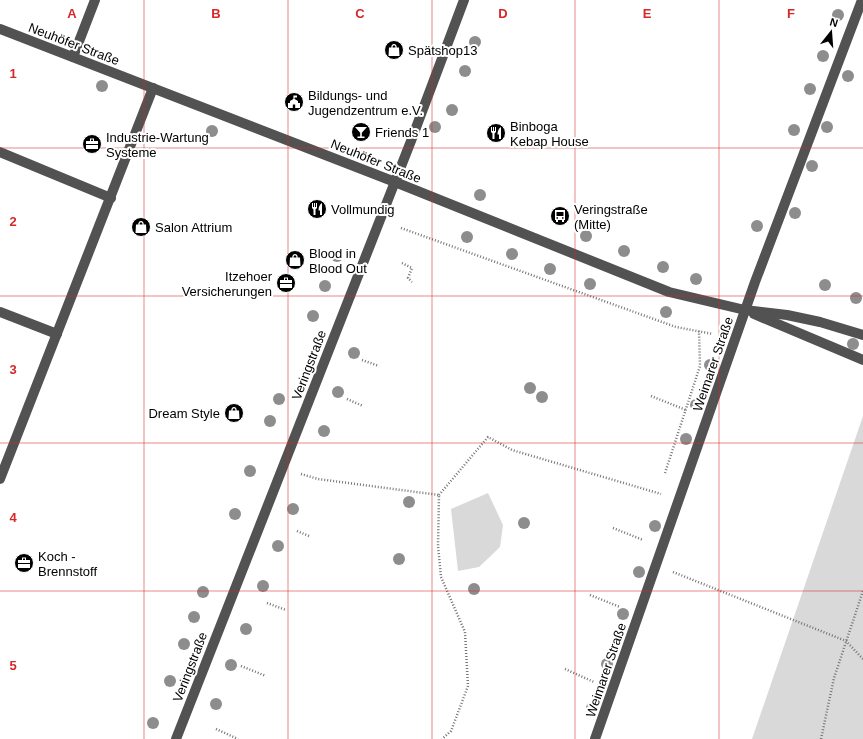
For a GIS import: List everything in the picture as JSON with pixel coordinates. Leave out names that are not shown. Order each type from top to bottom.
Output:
[{"type":"street","points":[[73,57],[95,0]]},
{"type":"street","name":"Veringstraße","points":[[176,739],[395,182],[464,0]]},
{"type":"street","name":"Weimarer Straße","points":[[595,739],[745,310],[862,0]]},
{"type":"street","name":"Neuhöfer Straße","points":[[0,28],[395,182],[669,292],[745,310],[800,318],[850,330],[863,336]]},
{"type":"street","points":[[0,479],[153,88]]},
{"type":"street","points":[[0,152],[111,198]]},
{"type":"street","name":"Neuhöfer Straße","points":[[745,310],[863,360]]},
{"type":"street","points":[[0,312],[57,334]]},
{"type":"path","points":[[347,205],[360,211]]},
{"type":"path","points":[[400,228],[676,327],[713,334]]},
{"type":"path","points":[[402,263],[412,268],[408,278],[412,282]]},
{"type":"path","points":[[663,480],[700,366],[699,331]]},
{"type":"path","points":[[362,360],[379,366]]},
{"type":"path","points":[[651,396],[686,410]]},
{"type":"path","points":[[347,400],[363,406]]},
{"type":"path","points":[[442,739],[451,731],[468,686],[465,632],[442,577],[438,546],[439,495],[488,437],[512,450],[679,500]]},
{"type":"path","points":[[282,468],[318,479],[439,495]]},
{"type":"path","points":[[656,500],[661,487]]},
{"type":"path","points":[[613,528],[643,540]]},
{"type":"path","points":[[297,531],[309,536]]},
{"type":"path","points":[[640,547],[645,533]]},
{"type":"path","points":[[656,565],[846,641],[863,659]]},
{"type":"path","points":[[821,739],[834,678],[863,591]]},
{"type":"path","points":[[590,595],[620,607]]},
{"type":"path","points":[[617,613],[622,599]]},
{"type":"path","points":[[267,603],[286,610]]},
{"type":"path","points":[[241,666],[266,676]]},
{"type":"path","points":[[566,669],[594,682]]},
{"type":"path","points":[[591,689],[596,675]]},
{"type":"path","points":[[216,729],[238,739]]},
{"type":"shaded area","points":[[863,416],[863,739],[752,739]]},
{"type":"shaded area","points":[[488,493],[503,525],[500,547],[479,567],[458,571],[451,509]]},
{"type":"place","name":"Spätshop13","points":[[394,50]]},
{"type":"place","name":"Bildungs- und Jugendzentrum e.V.","points":[[294,102]]},
{"type":"place","name":"Friends 1","points":[[361,132]]},
{"type":"place","name":"Binboga Kebap House","points":[[496,133]]},
{"type":"place","name":"Industrie-Wartung Systeme","points":[[92,144]]},
{"type":"place","name":"Vollmundig","points":[[317,209]]},
{"type":"place","name":"Veringstraße (Mitte)","points":[[560,216]]},
{"type":"place","name":"Salon Attrium","points":[[141,227]]},
{"type":"place","name":"Blood in Blood Out","points":[[295,260]]},
{"type":"place","name":"Itzehoer Versicherungen","points":[[286,283]]},
{"type":"place","name":"Dream Style","points":[[234,413]]},
{"type":"place","name":"Koch - Brennstoff","points":[[24,563]]}]
